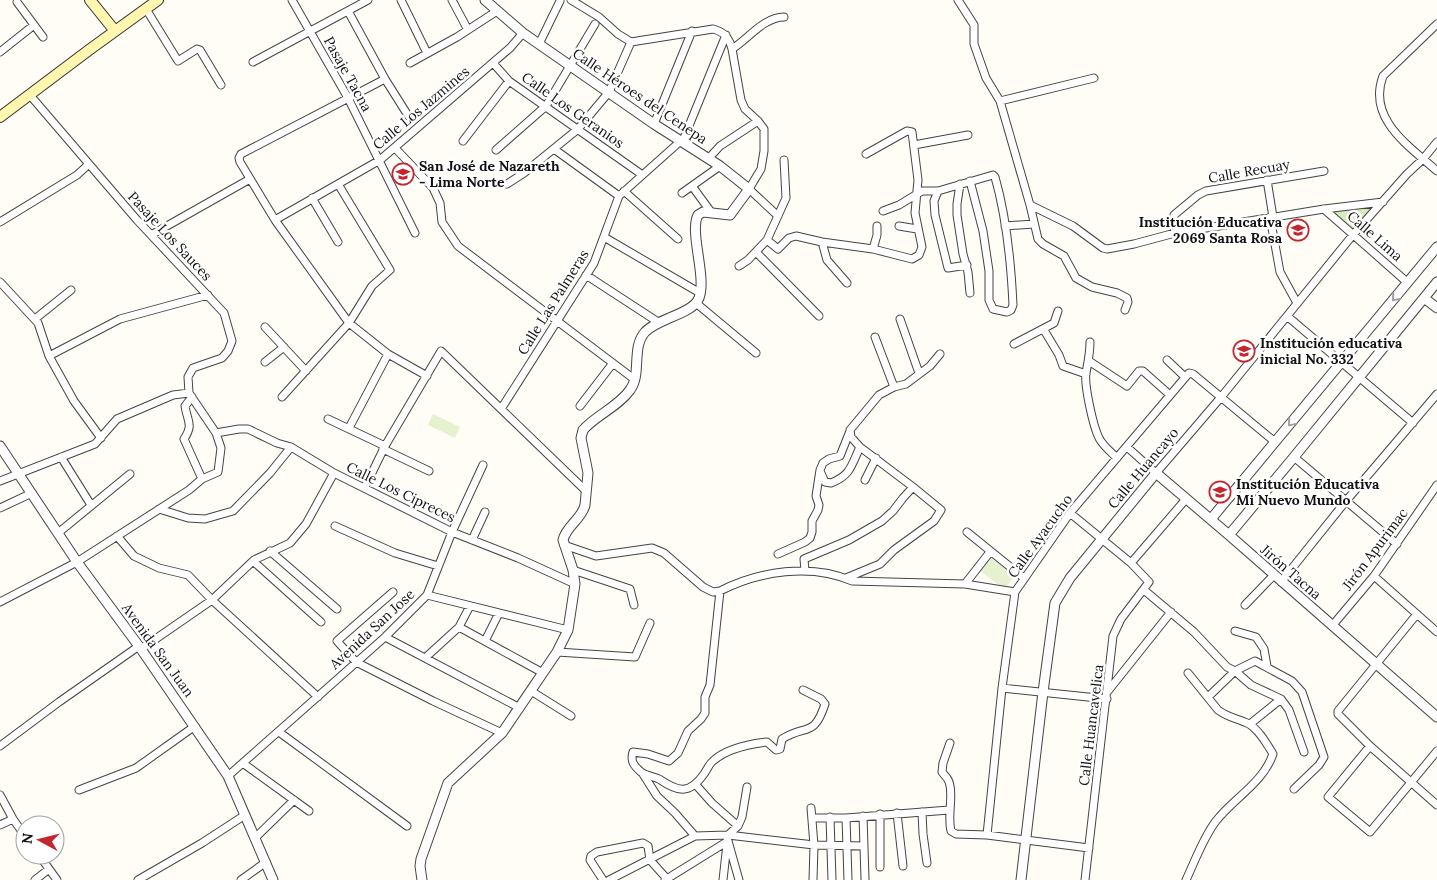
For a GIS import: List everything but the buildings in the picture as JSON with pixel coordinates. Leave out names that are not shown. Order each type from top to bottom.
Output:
[{"type":"main road","points":[[0,117],[158,0]]},
{"type":"main road","points":[[95,2],[115,31]]},
{"type":"street","name":"Pasaje Tacna","points":[[292,0],[348,98],[415,233]]},
{"type":"street","points":[[253,62],[368,0]]},
{"type":"street","points":[[401,0],[427,54]]},
{"type":"street","points":[[452,0],[468,30]]},
{"type":"street","name":"Calle Héroes del Cenepa","points":[[485,0],[523,33],[654,124],[720,166],[749,189],[778,216]]},
{"type":"street","points":[[422,880],[421,859],[448,783],[502,733],[557,652],[568,630],[575,584],[573,570],[564,545],[564,536],[584,510],[588,473],[581,438],[583,430],[631,390],[639,342],[645,332],[658,322],[686,310],[696,303],[700,293],[696,219],[699,213],[712,212],[730,215],[749,189],[761,168],[764,151],[764,129],[745,109],[741,100],[731,42],[722,31],[713,29],[692,31],[631,42],[618,34],[599,17],[571,0]]},
{"type":"street","points":[[958,0],[974,25],[974,44],[986,78],[1000,101],[1038,239],[1064,256],[1076,278],[1092,287],[1117,293],[1127,298],[1128,302],[1125,310]]},
{"type":"street","points":[[539,44],[560,1]]},
{"type":"street","points":[[17,2],[43,36]]},
{"type":"street","points":[[146,9],[178,60],[200,50],[221,85]]},
{"type":"street","points":[[348,11],[385,79],[409,117]]},
{"type":"street","points":[[410,63],[497,11]]},
{"type":"street","points":[[732,48],[766,24],[784,17]]},
{"type":"street","points":[[496,150],[546,106],[595,24]]},
{"type":"street","points":[[0,52],[34,25]]},
{"type":"street","points":[[1435,26],[1383,76],[1378,98],[1381,111],[1389,125],[1437,171]]},
{"type":"street","points":[[654,124],[692,31]]},
{"type":"street","name":"Calle Los Jazmines","points":[[275,220],[380,160],[510,48],[523,33]]},
{"type":"street","name":"Calle Las Palmeras","points":[[501,409],[594,263],[621,193],[684,138],[726,35]]},
{"type":"street","points":[[507,184],[524,173],[578,129],[609,92],[631,42]]},
{"type":"street","name":"Calle Los Geranios","points":[[493,63],[509,80],[641,174]]},
{"type":"street","points":[[1000,101],[1094,78]]},
{"type":"street","points":[[385,79],[241,154],[240,162],[275,220],[349,322],[388,354],[427,376]]},
{"type":"street","points":[[463,141],[509,80]]},
{"type":"street","name":"Pasaje Los Sauces","points":[[29,94],[151,235],[224,313],[232,341],[228,351],[222,358],[193,368],[189,372],[191,395]]},
{"type":"street","points":[[708,159],[720,146],[758,121]]},
{"type":"street","points":[[767,240],[778,249],[789,238],[794,236],[873,249],[914,259],[922,248],[915,213],[918,180],[912,132],[907,131],[866,154]]},
{"type":"street","points":[[914,146],[968,135]]},
{"type":"street","name":"Calle Huancayo","points":[[1021,880],[1056,599],[1102,538],[1222,396],[1352,236],[1437,142]]},
{"type":"street","points":[[395,148],[433,188],[440,202],[442,222],[458,246],[634,379]]},
{"type":"street","points":[[554,149],[621,193],[678,239]]},
{"type":"street","points":[[739,266],[767,240],[778,216],[786,195],[784,160]]},
{"type":"street","points":[[0,222],[77,175],[89,164]]},
{"type":"street","points":[[682,193],[720,166]]},
{"type":"street","name":"Calle Recuay","points":[[1175,233],[1174,215],[1198,195],[1206,191],[1324,171]]},
{"type":"street","points":[[883,211],[916,195],[922,190],[938,191],[970,181],[995,176],[1011,265],[1013,305],[1011,310],[1004,312],[993,309],[989,300],[989,271],[984,239],[970,181]]},
{"type":"street","points":[[151,235],[250,179]]},
{"type":"street","points":[[1267,180],[1280,272],[1297,303]]},
{"type":"street","points":[[282,397],[349,322],[372,286],[390,270],[338,184]]},
{"type":"street","points":[[960,184],[957,215],[963,254],[967,265],[970,293]]},
{"type":"street","points":[[692,186],[712,212]]},
{"type":"street","points":[[938,191],[934,201],[935,215],[948,268],[967,265]]},
{"type":"street","points":[[312,198],[338,242]]},
{"type":"street","points":[[1030,205],[1073,226],[1107,249],[1175,233],[1324,209],[1383,202]]},
{"type":"street","name":"Calle Lima","points":[[1324,209],[1352,236],[1408,283]]},
{"type":"street","points":[[1005,226],[1034,224]]},
{"type":"street","points":[[873,249],[878,234],[877,226]]},
{"type":"street","points":[[899,226],[917,229]]},
{"type":"street","points":[[604,237],[700,293]]},
{"type":"street","points":[[822,242],[827,260],[847,283]]},
{"type":"street","points":[[1210,519],[1437,247]]},
{"type":"street","points":[[756,252],[820,316]]},
{"type":"street","points":[[586,276],[658,322]]},
{"type":"street","points":[[0,282],[38,323],[49,356],[74,400],[101,438]]},
{"type":"street","points":[[1229,535],[1437,282]]},
{"type":"street","points":[[35,319],[71,290]]},
{"type":"street","points":[[49,356],[120,318],[208,296]]},
{"type":"street","points":[[1424,298],[1437,308]]},
{"type":"street","points":[[696,303],[756,353]]},
{"type":"street","points":[[1014,344],[1030,334],[1044,330],[1054,324],[1058,311]]},
{"type":"street","points":[[1287,316],[1413,423]]},
{"type":"street","points":[[900,319],[919,373]]},
{"type":"street","points":[[265,327],[306,370]]},
{"type":"street","points":[[1044,330],[1059,354],[1063,366],[1086,374]]},
{"type":"street","points":[[875,337],[894,387]]},
{"type":"street","points":[[1090,342],[1090,360],[1086,374],[1095,426],[1099,439],[1118,458]]},
{"type":"street","points":[[265,362],[284,347]]},
{"type":"street","points":[[365,488],[384,447],[441,351],[586,491]]},
{"type":"street","points":[[349,428],[388,354]]},
{"type":"street","points":[[778,554],[810,538],[812,522],[819,505],[816,496],[820,470],[829,459],[840,456],[850,430],[880,395],[894,387],[906,384],[930,366],[940,354]]},
{"type":"street","points":[[1090,360],[1127,386],[1139,371],[1143,371],[1170,395]]},
{"type":"street","points":[[1167,360],[1185,377],[1188,374],[1193,374],[1222,396],[1275,442]]},
{"type":"street","points":[[580,406],[613,363]]},
{"type":"street","name":"Calle Ayacucho","points":[[987,835],[1002,688],[1015,592],[1070,513],[1185,377]]},
{"type":"street","points":[[1245,605],[1278,578],[1437,394]]},
{"type":"street","points":[[0,481],[95,444],[117,418],[173,395],[191,395]]},
{"type":"street","points":[[0,602],[77,562],[189,490],[202,479],[218,472],[221,448],[216,433],[191,395]]},
{"type":"street","points":[[191,395],[185,406],[190,429],[184,439],[202,479]]},
{"type":"street","points":[[328,419],[349,428],[429,471]]},
{"type":"street","name":"Calle Los Cipreces","points":[[216,433],[248,429],[290,447],[334,473],[452,532],[575,584]]},
{"type":"street","points":[[846,578],[880,564],[894,550],[934,521],[941,510],[914,487],[860,447],[851,437],[850,430]]},
{"type":"street","name":"Avenida San Juan","points":[[0,446],[77,562],[140,648],[228,776],[273,880]]},
{"type":"street","points":[[159,509],[188,518],[205,519],[233,511],[270,473],[290,447]]},
{"type":"street","points":[[820,470],[825,482],[831,484],[842,479],[847,475],[860,447]]},
{"type":"street","name":"Jirón Tacna","points":[[1127,447],[1437,717]]},
{"type":"street","points":[[61,457],[91,505]]},
{"type":"street","points":[[865,480],[876,458]]},
{"type":"street","points":[[1294,458],[1397,544]]},
{"type":"street","name":"Avenida San Jose","points":[[228,776],[244,764],[385,637],[427,594],[452,532],[483,465]]},
{"type":"street","points":[[0,746],[59,702],[212,600],[253,561],[270,551],[290,543],[306,524],[334,473]]},
{"type":"street","points":[[58,533],[130,474]]},
{"type":"street","name":"Jirón Apurimac","points":[[1332,626],[1374,576],[1437,485]]},
{"type":"street","points":[[805,571],[804,559],[849,540],[882,521],[914,487]]},
{"type":"street","points":[[0,508],[32,494]]},
{"type":"street","points":[[1070,513],[1131,563],[1186,499]]},
{"type":"street","points":[[472,540],[485,512]]},
{"type":"street","points":[[335,526],[395,553],[438,566]]},
{"type":"street","points":[[967,532],[1024,578]]},
{"type":"street","points":[[116,536],[134,556],[159,568],[188,575],[212,600],[318,697]]},
{"type":"street","points":[[564,545],[596,556],[652,548],[664,553],[703,587],[713,592],[763,575],[805,571],[824,572],[852,581],[965,584],[1015,592]]},
{"type":"street","points":[[270,551],[337,609]]},
{"type":"street","points":[[965,584],[990,552]]},
{"type":"street","points":[[253,561],[321,622]]},
{"type":"street","name":"Calle Huancavelica","points":[[1085,880],[1113,640],[1121,619],[1149,583],[1131,563]]},
{"type":"street","points":[[573,570],[630,588],[634,605]]},
{"type":"street","points":[[1374,576],[1437,632]]},
{"type":"street","points":[[1144,590],[1194,632],[1227,667],[1235,671],[1251,685],[1282,700],[1289,710],[1304,752]]},
{"type":"street","points":[[695,836],[657,796],[643,774],[633,764],[631,758],[633,752],[648,754],[669,762],[678,753],[688,731],[705,713],[705,697],[710,685],[720,591]]},
{"type":"street","points":[[393,592],[338,641],[356,662],[502,733]]},
{"type":"street","points":[[427,594],[568,630]]},
{"type":"street","points":[[426,658],[460,627],[470,606]]},
{"type":"street","points":[[1002,688],[1107,696],[1171,612]]},
{"type":"street","points":[[485,642],[499,613]]},
{"type":"street","points":[[1417,614],[1338,713],[1338,716],[1437,805]]},
{"type":"street","points":[[557,652],[635,658],[650,623]]},
{"type":"street","points":[[460,627],[543,673]]},
{"type":"street","points":[[1235,631],[1256,637],[1264,649],[1267,666]]},
{"type":"street","points":[[385,637],[520,708]]},
{"type":"street","points":[[1208,697],[1235,671],[1256,661],[1292,682],[1302,692],[1324,757],[1294,789]]},
{"type":"street","points":[[1186,880],[1216,822],[1260,777],[1270,763],[1272,754],[1266,743],[1250,724],[1218,710],[1188,673]]},
{"type":"street","points":[[643,774],[655,777],[674,789],[684,789],[696,785],[712,762],[724,753],[757,743],[767,742],[776,750],[780,749],[782,739],[792,733],[808,730],[816,724],[825,704],[821,698],[803,690]]},
{"type":"street","points":[[531,691],[571,716]]},
{"type":"street","points":[[1250,724],[1282,700]]},
{"type":"street","points":[[79,790],[136,768],[195,726]]},
{"type":"street","points":[[279,732],[408,826]]},
{"type":"street","points":[[950,743],[942,772],[949,782],[951,831],[956,834],[1026,839],[1089,848]]},
{"type":"street","points":[[1370,746],[1328,797],[1369,832],[1437,751]]},
{"type":"street","points":[[244,764],[309,811]]},
{"type":"street","points":[[696,785],[712,803],[738,826]]},
{"type":"street","points":[[604,880],[590,860],[591,856],[597,852],[643,843],[648,846],[650,860],[667,879],[728,838],[738,826],[742,817],[747,787]]},
{"type":"street","points":[[0,795],[15,822]]},
{"type":"street","points":[[255,838],[294,800]]},
{"type":"street","points":[[811,808],[814,845],[813,880]]},
{"type":"street","points":[[812,818],[846,818],[949,810]]},
{"type":"street","points":[[922,812],[927,863]]},
{"type":"street","points":[[897,813],[903,866]]},
{"type":"street","points":[[880,814],[880,867]]},
{"type":"street","points":[[138,880],[245,815]]},
{"type":"street","points":[[863,816],[865,879]]},
{"type":"street","points":[[830,817],[832,880]]},
{"type":"street","points":[[846,818],[848,880]]},
{"type":"street","points":[[0,825],[13,819]]},
{"type":"street","points":[[609,880],[695,836],[830,846],[864,846]]},
{"type":"street","points":[[716,880],[723,878],[728,838]]},
{"type":"street","points":[[728,838],[739,880]]},
{"type":"street","points":[[241,880],[266,862]]},
{"type":"street","points":[[46,865],[57,880]]},
{"type":"street","points":[[35,880],[49,869]]},
{"type":"green space","points":[[1374,206],[1353,230],[1333,212]]},
{"type":"green space","points":[[433,414],[460,427],[455,438],[428,425]]},
{"type":"green space","points":[[990,557],[1015,576],[1004,589],[979,570]]},
{"type":"place","name":"San José de Nazareth - Lima Norte","points":[[403,174]]},
{"type":"place","name":"Institución Educativa 2069 Santa Rosa","points":[[1298,230]]},
{"type":"place","name":"Institución educativa inicial No. 332","points":[[1244,351]]},
{"type":"place","name":"Institución Educativa Mi Nuevo Mundo","points":[[1220,492]]}]
